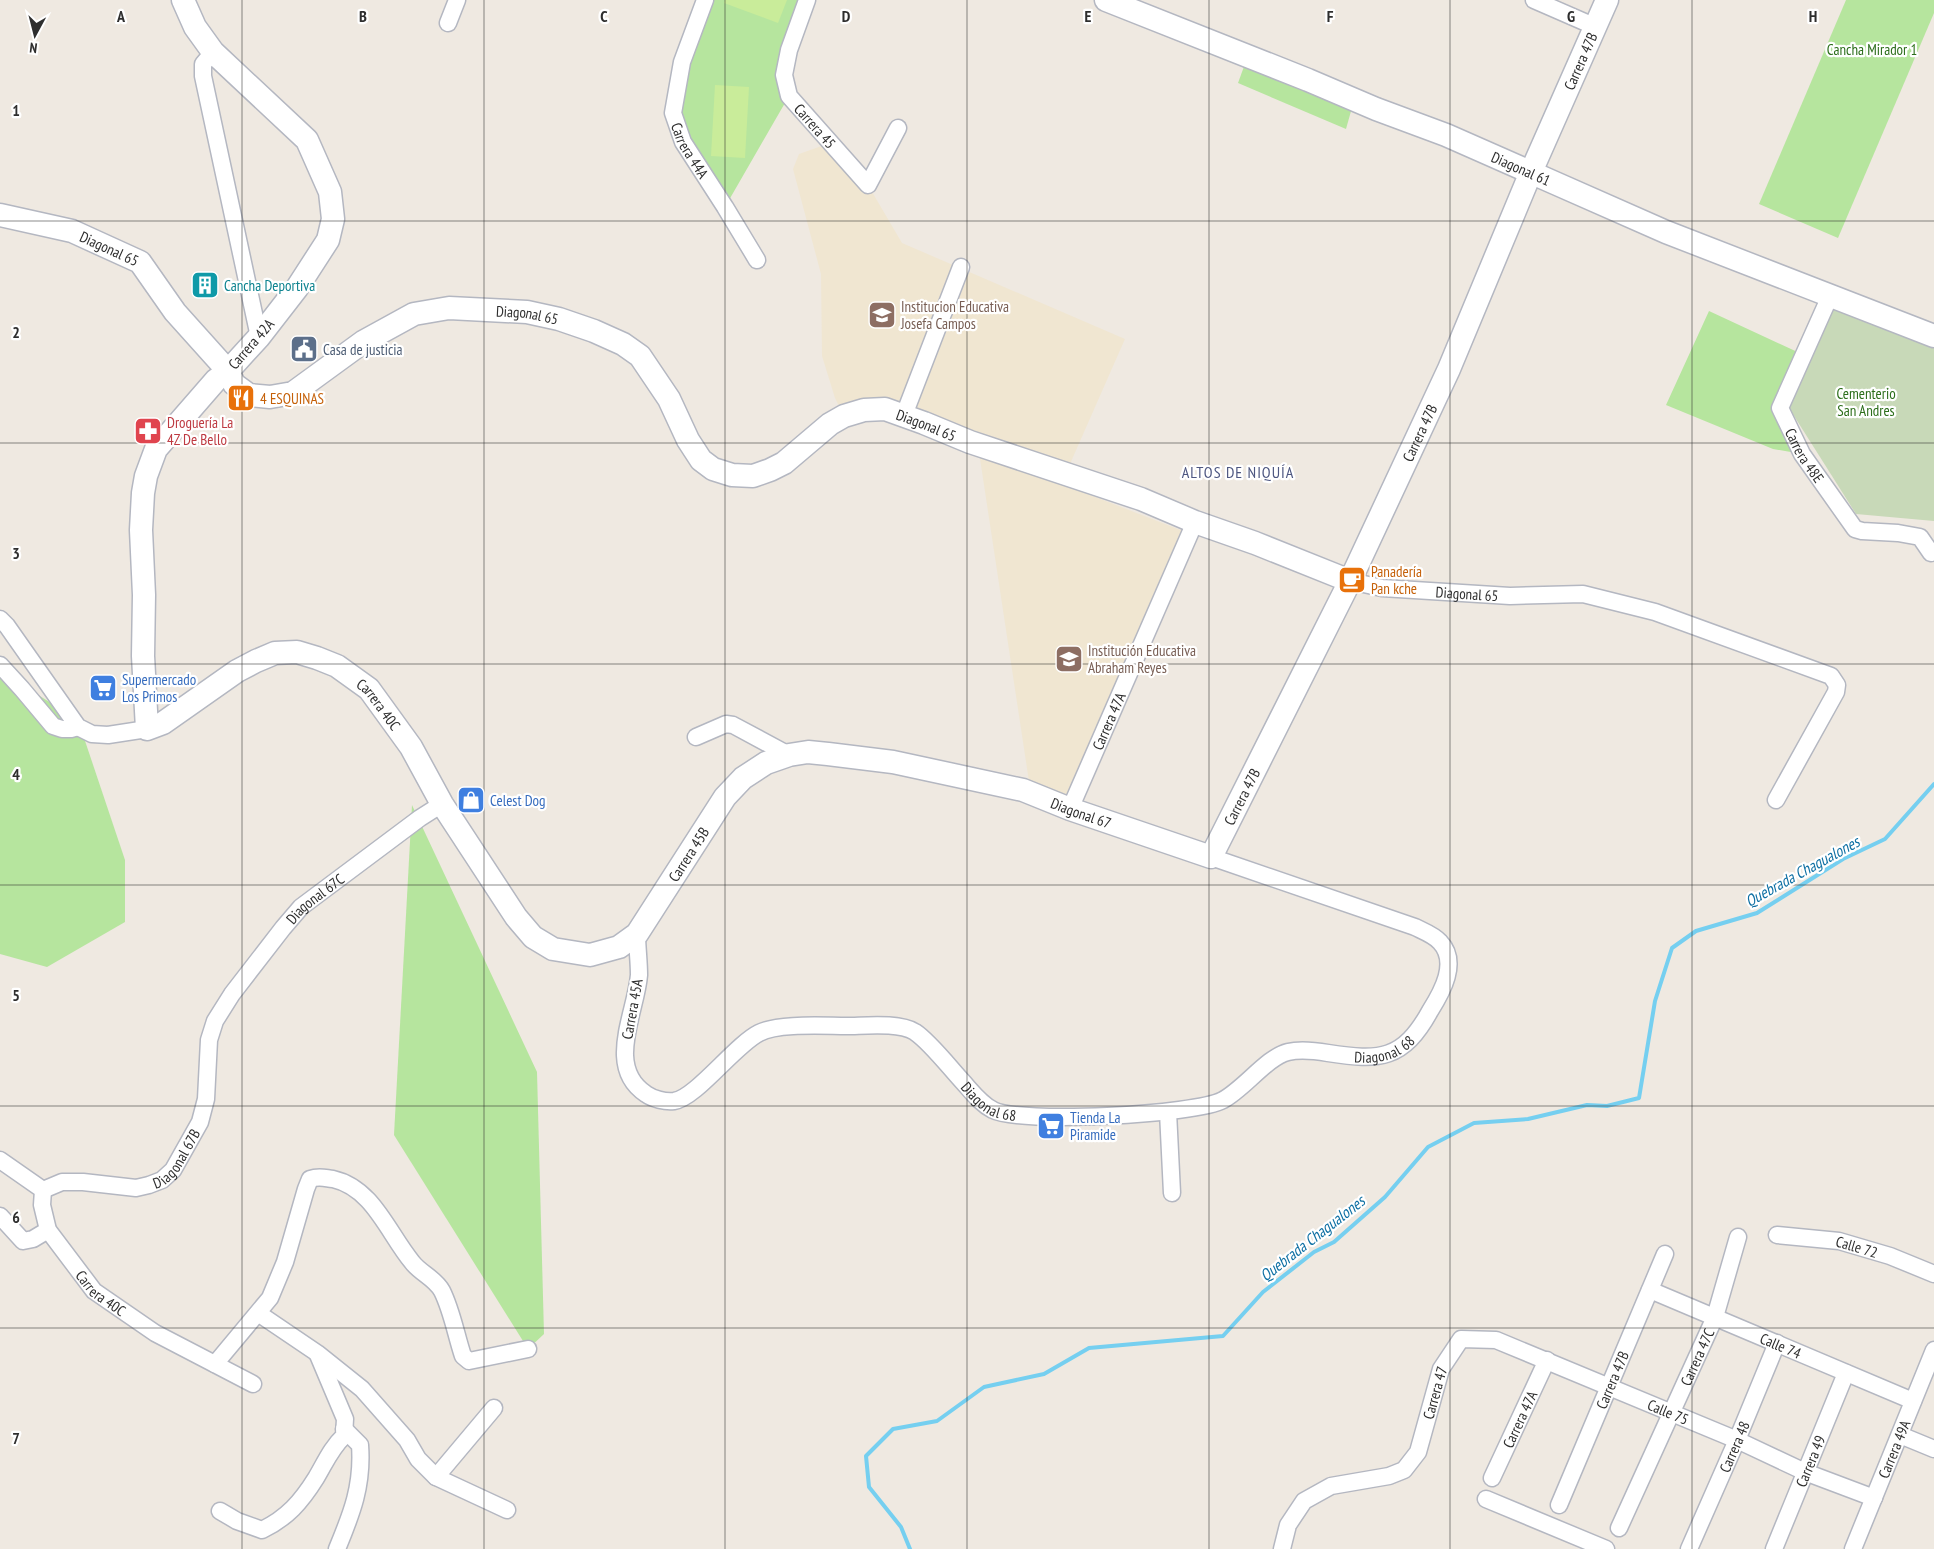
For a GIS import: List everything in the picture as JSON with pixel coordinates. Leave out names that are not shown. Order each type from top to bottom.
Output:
[{"type":"street","name":"Carrera 42A","points":[[147,729],[143,656],[144,595],[141,530],[146,476],[156,449],[216,380],[228,371],[259,337],[297,288],[328,240],[333,219],[330,192],[307,140],[213,52],[195,27],[183,0]]},
{"type":"street","points":[[448,23],[458,0]]},
{"type":"street","name":"Carrera 45","points":[[807,0],[789,50],[784,75],[789,96],[868,185],[898,128]]},
{"type":"street","name":"Diagonal 61","points":[[1106,0],[1376,109],[1446,135],[1666,232],[1934,336]]},
{"type":"street","points":[[1534,0],[1596,27]]},
{"type":"street","name":"Carrera 47B","points":[[1211,857],[1350,581],[1449,369],[1531,172],[1607,0]]},
{"type":"street","name":"Carrera 44A","points":[[702,1],[682,62],[673,113],[683,142],[757,260]]},
{"type":"street","points":[[213,52],[203,64],[203,76],[259,337]]},
{"type":"street","name":"Diagonal 65","points":[[0,215],[72,231],[140,262],[175,312],[228,371],[234,384],[249,395],[270,397],[293,393],[363,342],[414,314],[449,308],[487,308],[527,312],[559,319],[594,331],[623,344],[640,356],[669,399],[688,440],[701,460],[713,469],[732,476],[753,476],[784,463],[830,424],[844,416],[864,410],[885,409],[970,442],[1134,496],[1195,522],[1255,543],[1350,581],[1382,588],[1510,596],[1583,594],[1655,612],[1831,676],[1837,685],[1836,692],[1776,800]]},
{"type":"street","points":[[904,415],[961,267]]},
{"type":"street","name":"Carrera 48E","points":[[1830,296],[1780,408],[1802,454],[1855,529],[1862,532],[1898,533],[1920,537],[1931,553]]},
{"type":"street","name":"Carrera 47A","points":[[1070,809],[1195,522]]},
{"type":"street","points":[[0,619],[7,626],[78,727]]},
{"type":"street","name":"Carrera 40C","points":[[0,665],[53,726],[71,730],[78,727],[92,734],[108,735],[147,729],[163,723],[238,671],[275,653],[297,652],[337,666],[369,689],[411,747],[442,804],[516,917],[533,937],[553,949],[590,955]]},
{"type":"street","points":[[696,737],[726,724],[733,725],[789,755]]},
{"type":"street","name":"Diagonal 67","points":[[789,755],[808,752],[893,762],[1023,790],[1070,809],[1415,927],[1439,940],[1445,950],[1448,962]]},
{"type":"street","name":"Carrera 45B","points":[[590,955],[619,947],[637,934],[725,797],[743,778],[766,762],[789,755]]},
{"type":"street","name":"Diagonal 67C","points":[[215,1021],[232,994],[301,907],[420,818],[442,804]]},
{"type":"street","name":"Carrera 45A","points":[[624,1053],[639,975],[637,934]]},
{"type":"street","name":"Diagonal 68","points":[[624,1053],[627,1072],[636,1085],[646,1094],[657,1099],[673,1101],[687,1096],[751,1038],[773,1028],[840,1026],[901,1028],[913,1031],[923,1039],[977,1097],[992,1110],[1007,1115],[1039,1117],[1104,1116],[1168,1112],[1203,1107],[1221,1102],[1240,1089],[1281,1054],[1289,1051],[1316,1051],[1360,1058],[1380,1057],[1398,1050],[1414,1036],[1438,998],[1448,973],[1448,962]]},
{"type":"street","name":"Diagonal 67B","points":[[43,1190],[62,1182],[136,1188],[162,1180],[173,1170],[200,1122],[206,1099],[209,1040],[215,1021]]},
{"type":"street","points":[[1168,1112],[1172,1193]]},
{"type":"street","points":[[0,1160],[43,1190]]},
{"type":"street","points":[[215,1364],[270,1298],[285,1262],[306,1189],[310,1179],[318,1176],[344,1182],[361,1193],[379,1213],[412,1263],[441,1290],[463,1356],[469,1361],[528,1349]]},
{"type":"street","name":"Carrera 40C","points":[[43,1190],[42,1205],[48,1230],[94,1291],[155,1333],[253,1384]]},
{"type":"street","points":[[0,1216],[23,1242],[33,1240],[48,1230]]},
{"type":"street","name":"Calle 72","points":[[1777,1234],[1839,1241],[1890,1256],[1934,1274]]},
{"type":"street","name":"Carrera 47C","points":[[1619,1528],[1715,1317],[1738,1237]]},
{"type":"street","name":"Carrera 47B","points":[[1559,1505],[1665,1254]]},
{"type":"street","name":"Calle 74","points":[[1650,1290],[1913,1401]]},
{"type":"street","points":[[258,1313],[317,1353],[362,1390],[408,1440],[418,1458],[436,1477],[507,1510]]},
{"type":"street","name":"Calle 75","points":[[1461,1339],[1496,1340],[1737,1440],[1805,1472],[1874,1498]]},
{"type":"street","name":"Carrera 47","points":[[1282,1549],[1288,1525],[1304,1501],[1331,1486],[1389,1476],[1404,1470],[1418,1452],[1441,1369],[1461,1339]]},
{"type":"street","name":"Carrera 48","points":[[1689,1549],[1777,1343]]},
{"type":"street","name":"Carrera 49A","points":[[1853,1549],[1934,1350]]},
{"type":"street","points":[[220,1511],[237,1521],[262,1530],[276,1523],[292,1512],[315,1480],[335,1444],[344,1436],[345,1419],[317,1353]]},
{"type":"street","name":"Carrera 47A","points":[[1492,1478],[1546,1360]]},
{"type":"street","name":"Carrera 49","points":[[1774,1549],[1846,1373]]},
{"type":"street","points":[[436,1477],[494,1408]]},
{"type":"street","points":[[337,1549],[353,1511],[361,1464],[360,1445],[344,1429]]},
{"type":"street","points":[[1900,1435],[1934,1449]]},
{"type":"street","points":[[1486,1499],[1606,1549]]},
{"type":"shaded area","points":[[830,143],[868,185],[902,243],[1125,339],[1066,473],[904,415],[844,416],[835,398],[822,356],[821,274],[793,169],[799,154]]},
{"type":"shaded area","name":"Institución Educativa Abraham Reyes","points":[[979,452],[1183,531],[1067,799],[1030,788]]},
{"type":"green space","points":[[706,0],[807,0],[789,50],[789,96],[725,207],[673,113]]},
{"type":"green space","points":[[725,0],[787,0],[778,23],[724,3]]},
{"type":"green space","name":"Cancha Mirador 1","points":[[1846,0],[1934,0],[1934,13],[1838,238],[1759,204]]},
{"type":"green space","points":[[1246,61],[1353,104],[1346,129],[1238,83]]},
{"type":"green space","points":[[715,85],[749,87],[745,158],[711,156]]},
{"type":"green space","name":"Cementerio San Andres","points":[[1834,302],[1934,346],[1934,521],[1856,514],[1789,408]]},
{"type":"green space","points":[[1709,311],[1804,355],[1780,408],[1802,454],[1773,449],[1666,405]]},
{"type":"green space","points":[[0,671],[78,720],[125,860],[125,922],[47,967],[0,954]]},
{"type":"green space","points":[[412,805],[537,1072],[544,1334],[528,1349],[394,1135]]},
{"type":"waterway","name":"Quebrada Chagualones","points":[[910,1549],[901,1527],[869,1487],[866,1456],[893,1429],[937,1421],[984,1387],[1044,1374],[1089,1348],[1223,1336],[1263,1292],[1314,1252],[1334,1242],[1385,1197],[1428,1147],[1474,1123],[1528,1119],[1587,1105],[1607,1106],[1639,1098],[1655,1001],[1672,948],[1696,931],[1757,913],[1843,859],[1885,839],[1934,784]]},
{"type":"place","name":"Cancha Deportiva","points":[[205,285]]},
{"type":"place","name":"Institucion Educativa Josefa Campos","points":[[882,315]]},
{"type":"place","name":"Casa de justicia","points":[[304,349]]},
{"type":"place","name":"4 ESQUINAS","points":[[241,398]]},
{"type":"place","name":"Droguería La 4Z De Bello","points":[[148,431]]},
{"type":"place","name":"Panadería Pan kche","points":[[1352,580]]},
{"type":"place","name":"Institución Educativa Abraham Reyes","points":[[1069,659]]},
{"type":"place","name":"Supermercado Los Primos","points":[[103,688]]},
{"type":"place","name":"Celest Dog","points":[[471,800]]},
{"type":"place","name":"Tienda La Piramide","points":[[1051,1126]]},
{"type":"district","name":"ALTOS DE NIQUÍA","points":[[1238,472]]}]
